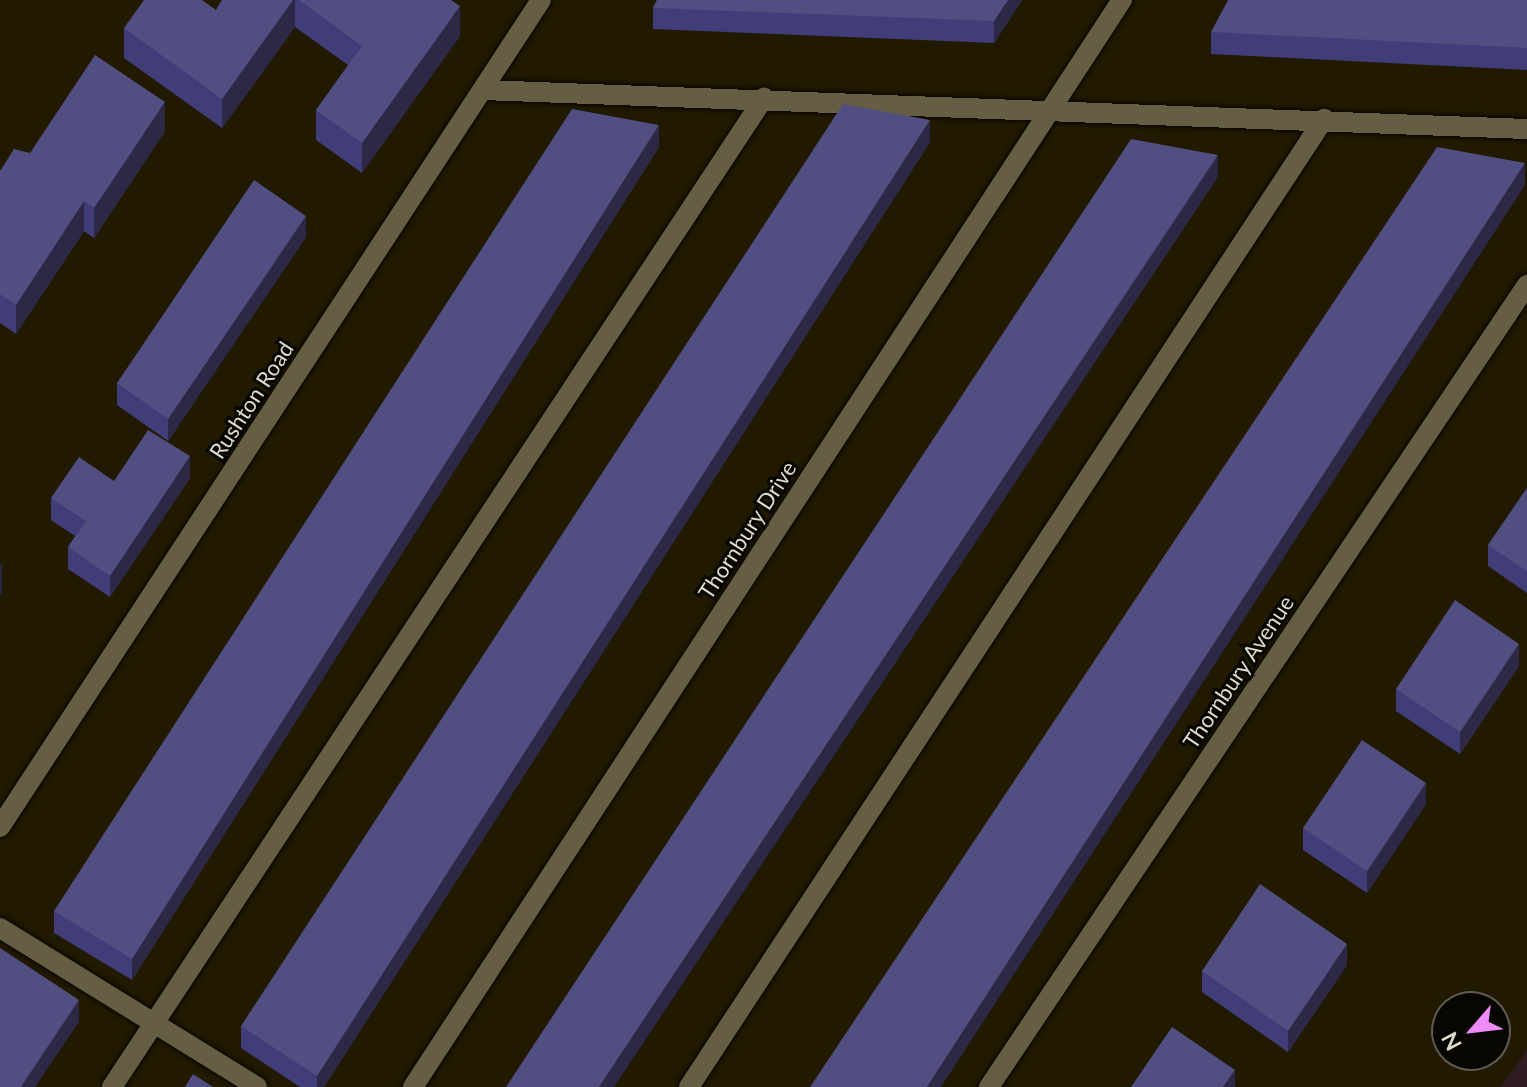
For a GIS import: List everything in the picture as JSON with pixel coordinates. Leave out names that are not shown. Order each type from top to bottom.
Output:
[{"type":"street","name":"Rushton Road","points":[[0,827],[541,0]]},
{"type":"street","name":"Thornbury Drive","points":[[413,1087],[1122,0]]},
{"type":"street","points":[[483,90],[1053,106],[1527,129]]},
{"type":"street","points":[[112,1087],[764,98]]},
{"type":"street","points":[[689,1087],[1324,119]]},
{"type":"street","name":"Thornbury Avenue","points":[[989,1087],[1527,285]]},
{"type":"street","points":[[0,928],[257,1087]]},
{"type":"shaded area","points":[[1527,1050],[1527,1087],[1501,1087]]},
{"type":"building","points":[[144,0],[202,0],[216,10],[222,0],[293,0],[222,99],[124,28]]},
{"type":"building","points":[[299,0],[451,0],[460,6],[362,143],[316,110],[362,46]]},
{"type":"building","points":[[657,0],[1008,0],[994,21],[653,8]]},
{"type":"building","points":[[1228,0],[1527,0],[1527,48],[1211,32]]},
{"type":"building","points":[[95,55],[165,102],[94,208],[84,201],[16,305],[0,294],[0,171],[14,149],[30,153]]},
{"type":"building","points":[[843,104],[930,120],[317,1076],[241,1026]]},
{"type":"building","points":[[572,109],[659,125],[132,959],[54,911]]},
{"type":"building","points":[[1131,139],[1218,155],[599,1087],[506,1087]]},
{"type":"building","points":[[1437,147],[1525,163],[927,1087],[810,1087]]},
{"type":"building","points":[[254,180],[306,216],[168,419],[117,383]]},
{"type":"building","points":[[148,430],[190,456],[110,576],[68,547],[86,521],[51,498],[79,457],[114,481]]},
{"type":"building","points":[[1527,488],[1527,571],[1488,545]]},
{"type":"building","points":[[1455,600],[1519,644],[1460,732],[1396,689]]},
{"type":"building","points":[[1362,740],[1426,783],[1367,871],[1303,828]]},
{"type":"building","points":[[1260,884],[1347,944],[1288,1031],[1202,971]]},
{"type":"building","points":[[0,948],[79,1000],[21,1087],[0,1087]]},
{"type":"building","points":[[1172,1027],[1235,1070],[1223,1087],[1131,1087]]},
{"type":"building","points":[[193,1074],[213,1087],[185,1087]]}]
